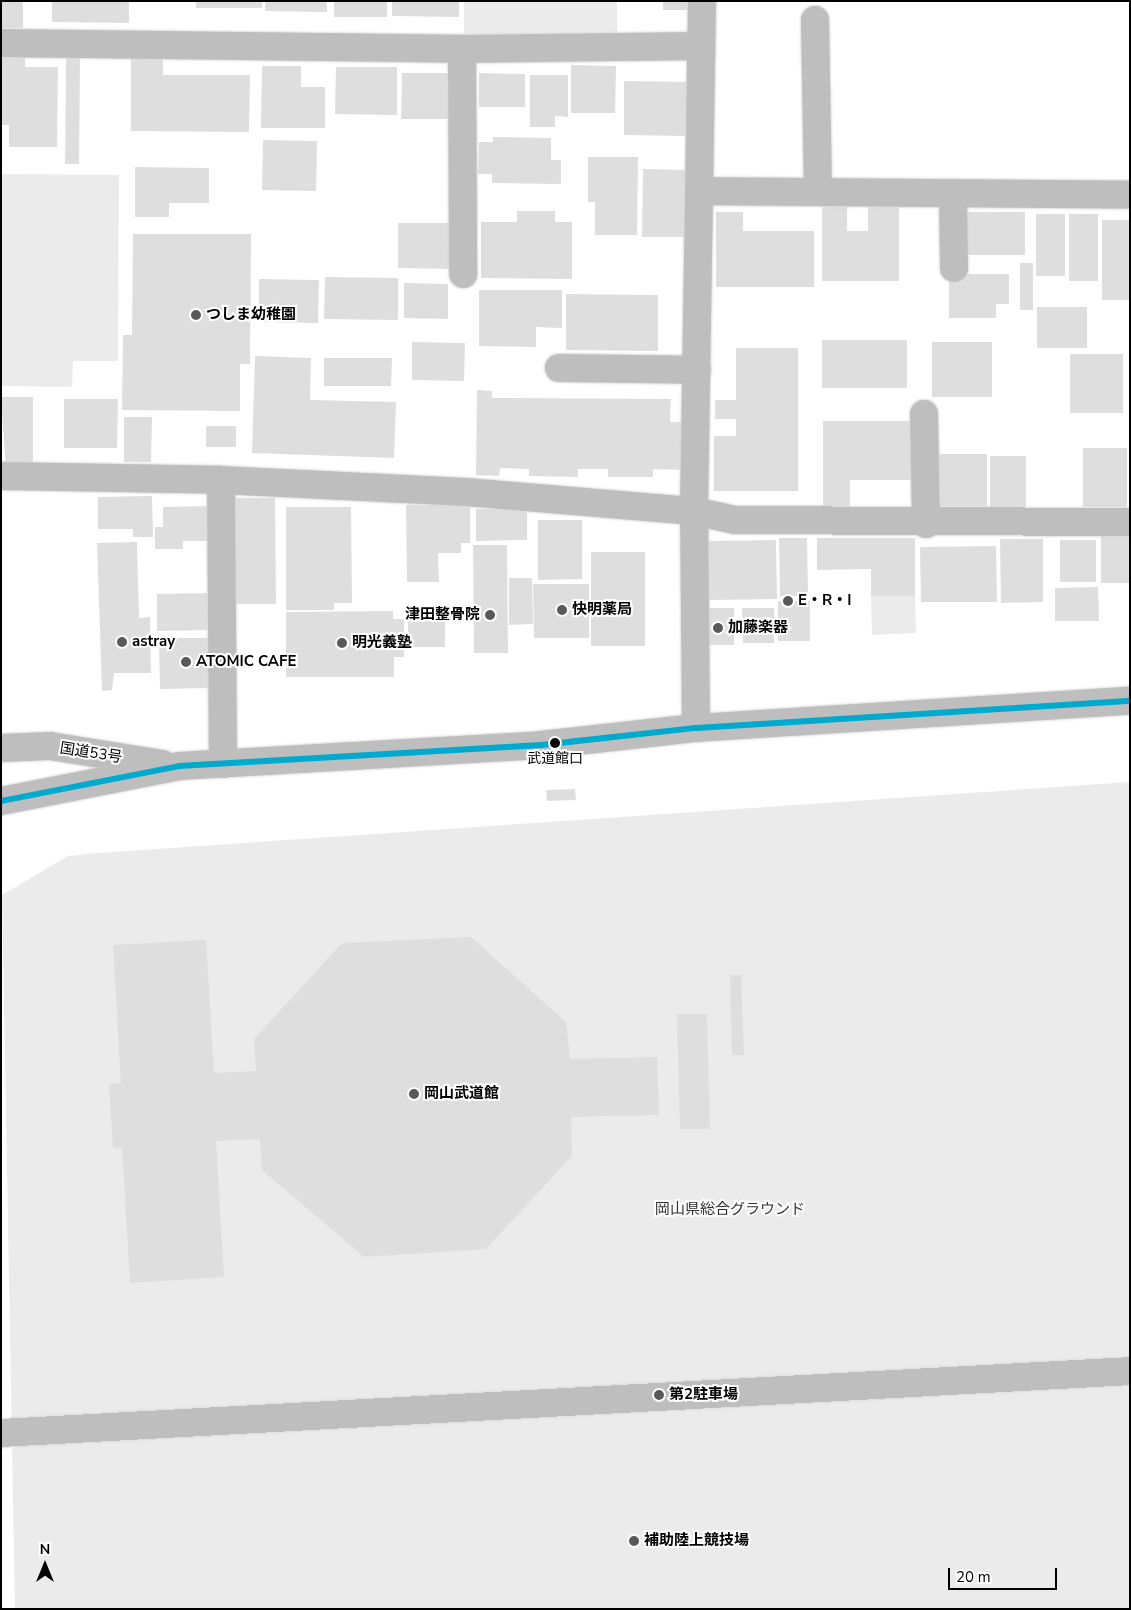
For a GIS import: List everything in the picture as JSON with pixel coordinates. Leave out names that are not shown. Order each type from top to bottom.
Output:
[{"type":"main road","points":[[696,728],[694,510],[701,191],[702,1]]},
{"type":"main road","points":[[815,20],[818,192]]},
{"type":"main road","points":[[1,43],[462,49],[701,46]]},
{"type":"main road","points":[[462,49],[463,274]]},
{"type":"main road","points":[[701,191],[1130,195]]},
{"type":"main road","points":[[953,193],[954,268]]},
{"type":"main road","points":[[559,368],[697,370]]},
{"type":"main road","points":[[924,414],[926,524]]},
{"type":"main road","points":[[1,476],[221,480],[466,492],[694,510],[735,520],[926,524],[1130,522]]},
{"type":"main road","points":[[221,480],[223,764]]},
{"type":"main road","name":"国道53号","points":[[1,801],[179,766],[540,745],[696,728],[1130,701]]},
{"type":"main road","name":"国道53号","points":[[1,748],[50,746],[179,766]]},
{"type":"main road","points":[[1,1433],[1130,1371]]},
{"type":"green space","points":[[464,1],[617,1],[617,40],[464,40]]},
{"type":"green space","points":[[1,174],[119,175],[118,361],[73,361],[72,387],[1,386]]},
{"type":"green space","points":[[871,596],[915,596],[916,633],[872,635]]},
{"type":"green space","name":"岡山県総合グラウンド","points":[[1130,782],[1130,1609],[15,1609],[2,895],[68,856]]},
{"type":"building","points":[[1,1],[23,1],[23,28],[1,28]]},
{"type":"building","points":[[52,1],[129,1],[129,23],[52,22]]},
{"type":"building","points":[[196,1],[262,1],[262,8],[196,8]]},
{"type":"building","points":[[265,1],[327,1],[327,12],[265,11]]},
{"type":"building","points":[[334,1],[387,1],[387,17],[334,17]]},
{"type":"building","points":[[392,1],[459,1],[459,17],[392,16]]},
{"type":"building","points":[[663,1],[695,1],[695,10],[663,10]]},
{"type":"building","points":[[1,54],[25,54],[25,67],[58,67],[57,147],[9,147],[9,125],[1,125]]},
{"type":"building","points":[[131,56],[163,56],[163,75],[250,75],[249,132],[131,131]]},
{"type":"building","points":[[66,57],[80,57],[79,164],[65,164]]},
{"type":"building","points":[[571,65],[616,66],[615,113],[571,113]]},
{"type":"building","points":[[262,66],[301,66],[301,87],[325,87],[325,128],[261,128]]},
{"type":"building","points":[[336,67],[397,67],[397,115],[335,114]]},
{"type":"building","points":[[402,73],[454,73],[453,119],[401,119]]},
{"type":"building","points":[[479,73],[525,74],[525,107],[479,107]]},
{"type":"building","points":[[530,75],[568,75],[568,117],[555,116],[555,127],[530,127]]},
{"type":"building","points":[[624,81],[689,82],[689,136],[624,135]]},
{"type":"building","points":[[493,137],[551,138],[551,160],[561,160],[561,184],[492,183],[492,174],[478,174],[479,142],[493,142]]},
{"type":"building","points":[[263,140],[317,141],[316,191],[262,190]]},
{"type":"building","points":[[588,157],[638,157],[637,235],[595,235],[595,202],[588,202]]},
{"type":"building","points":[[135,167],[209,168],[209,203],[169,203],[169,217],[135,217]]},
{"type":"building","points":[[643,169],[689,170],[689,237],[642,237]]},
{"type":"building","points":[[822,207],[847,207],[847,231],[868,231],[868,207],[899,207],[899,281],[822,281]]},
{"type":"building","points":[[517,211],[555,211],[555,222],[572,222],[572,279],[481,278],[481,222],[517,222]]},
{"type":"building","points":[[716,212],[743,212],[743,231],[814,231],[814,287],[716,287]]},
{"type":"building","points":[[961,212],[1025,212],[1025,255],[961,255]]},
{"type":"building","points":[[1036,214],[1065,214],[1065,276],[1036,276]]},
{"type":"building","points":[[1069,214],[1098,214],[1098,281],[1069,281]]},
{"type":"building","points":[[1102,220],[1130,220],[1130,300],[1102,300]]},
{"type":"building","points":[[398,223],[456,223],[456,269],[398,268]]},
{"type":"building","points":[[133,234],[251,234],[250,364],[240,364],[240,411],[122,410],[123,335],[132,335]]},
{"type":"building","points":[[1020,263],[1033,263],[1033,310],[1020,310]]},
{"type":"building","points":[[949,274],[1009,274],[1009,304],[996,304],[996,318],[949,318]]},
{"type":"building","points":[[325,277],[398,278],[398,320],[324,319]]},
{"type":"building","points":[[259,279],[319,280],[318,323],[259,322]]},
{"type":"building","points":[[404,283],[448,284],[448,319],[404,318]]},
{"type":"building","points":[[479,290],[562,290],[562,328],[536,327],[536,347],[479,346]]},
{"type":"building","points":[[566,294],[658,295],[658,351],[566,350]]},
{"type":"building","points":[[1037,307],[1087,307],[1087,348],[1037,348]]},
{"type":"building","points":[[822,340],[907,340],[907,388],[822,388]]},
{"type":"building","points":[[412,342],[465,343],[464,381],[412,380]]},
{"type":"building","points":[[932,342],[992,342],[992,397],[932,397]]},
{"type":"building","points":[[736,348],[798,348],[798,491],[714,491],[714,436],[736,436],[736,419],[715,419],[715,400],[736,400]]},
{"type":"building","points":[[1070,354],[1123,354],[1123,413],[1070,413]]},
{"type":"building","points":[[255,356],[311,358],[310,400],[396,402],[394,458],[252,453]]},
{"type":"building","points":[[324,358],[392,358],[391,386],[324,386]]},
{"type":"building","points":[[477,390],[492,391],[492,398],[671,399],[670,422],[685,422],[685,470],[653,469],[653,477],[608,477],[608,469],[578,469],[578,477],[529,476],[529,469],[500,468],[499,476],[476,475]]},
{"type":"building","points":[[1,397],[33,397],[33,470],[6,470]]},
{"type":"building","points":[[64,399],[118,399],[117,448],[64,448]]},
{"type":"building","points":[[124,417],[152,417],[151,462],[124,462]]},
{"type":"building","points":[[823,421],[917,421],[917,480],[850,480],[850,510],[823,510]]},
{"type":"building","points":[[206,426],[236,426],[236,447],[206,447]]},
{"type":"building","points":[[1083,448],[1127,448],[1127,507],[1083,507]]},
{"type":"building","points":[[932,454],[987,454],[987,506],[932,506]]},
{"type":"building","points":[[990,456],[1026,456],[1026,510],[990,510]]},
{"type":"building","points":[[152,496],[153,537],[133,537],[133,529],[98,529],[98,497]]},
{"type":"building","points":[[230,498],[275,498],[276,604],[230,604]]},
{"type":"building","points":[[470,504],[470,543],[461,543],[461,553],[438,553],[439,582],[407,582],[406,505]]},
{"type":"building","points":[[211,506],[212,541],[183,541],[183,549],[155,549],[155,527],[163,527],[163,507]]},
{"type":"building","points":[[286,507],[351,507],[352,603],[334,603],[334,610],[286,610]]},
{"type":"building","points":[[476,509],[527,509],[527,540],[476,541]]},
{"type":"building","points":[[538,520],[582,520],[582,579],[538,580]]},
{"type":"building","points":[[1101,531],[1130,531],[1130,583],[1101,583]]},
{"type":"building","points":[[779,538],[807,538],[808,596],[780,596]]},
{"type":"building","points":[[817,538],[915,538],[915,596],[871,596],[871,569],[817,570]]},
{"type":"building","points":[[1000,539],[1043,539],[1043,602],[1001,603]]},
{"type":"building","points":[[776,540],[777,599],[706,600],[706,541]]},
{"type":"building","points":[[1060,540],[1096,540],[1096,582],[1060,582]]},
{"type":"building","points":[[137,542],[139,618],[150,617],[151,673],[114,673],[112,690],[102,691],[97,543]]},
{"type":"building","points":[[473,545],[507,545],[508,653],[474,653]]},
{"type":"building","points":[[996,546],[997,602],[921,602],[920,547]]},
{"type":"building","points":[[591,552],[645,552],[645,646],[591,646]]},
{"type":"building","points":[[509,578],[532,578],[533,624],[509,625]]},
{"type":"building","points":[[533,584],[589,584],[589,638],[534,638]]},
{"type":"building","points":[[1098,587],[1099,621],[1055,621],[1055,588]]},
{"type":"building","points":[[211,593],[212,630],[157,631],[157,594]]},
{"type":"building","points":[[778,601],[810,601],[810,641],[778,641]]},
{"type":"building","points":[[408,606],[445,606],[445,647],[408,647]]},
{"type":"building","points":[[702,608],[734,608],[734,645],[702,645]]},
{"type":"building","points":[[742,608],[774,608],[774,643],[743,643]]},
{"type":"building","points":[[393,611],[393,619],[404,619],[404,657],[394,657],[394,677],[286,677],[286,612]]},
{"type":"building","points":[[159,638],[213,638],[213,688],[160,689]]},
{"type":"building","points":[[575,789],[576,800],[547,801],[546,790]]},
{"type":"building","name":"岡山武道館","points":[[471,937],[566,1022],[570,1059],[657,1057],[659,1115],[571,1117],[572,1156],[486,1249],[364,1257],[262,1170],[260,1139],[216,1141],[224,1277],[130,1283],[122,1148],[113,1149],[109,1084],[121,1083],[113,945],[206,940],[214,1073],[256,1071],[254,1039],[342,943]]},
{"type":"building","points":[[730,975],[741,975],[744,1055],[732,1055]]},
{"type":"building","points":[[677,1014],[707,1014],[710,1129],[680,1129]]},
{"type":"transit line","points":[[1,801],[179,766],[541,745],[696,728],[1130,701]]},
{"type":"place","name":"つしま幼稚園","points":[[196,315]]},
{"type":"place","name":"E・R・I","points":[[788,601]]},
{"type":"place","name":"快明薬局","points":[[562,610]]},
{"type":"place","name":"津田整骨院","points":[[490,615]]},
{"type":"place","name":"加藤楽器","points":[[718,628]]},
{"type":"place","name":"astray","points":[[122,642]]},
{"type":"place","name":"明光義塾","points":[[342,643]]},
{"type":"place","name":"ATOMIC CAFE","points":[[186,662]]},
{"type":"place","name":"武道館口","points":[[555,743]]},
{"type":"place","name":"岡山武道館","points":[[414,1094]]},
{"type":"place","name":"第2駐車場","points":[[659,1395]]},
{"type":"place","name":"補助陸上競技場","points":[[634,1541]]}]
